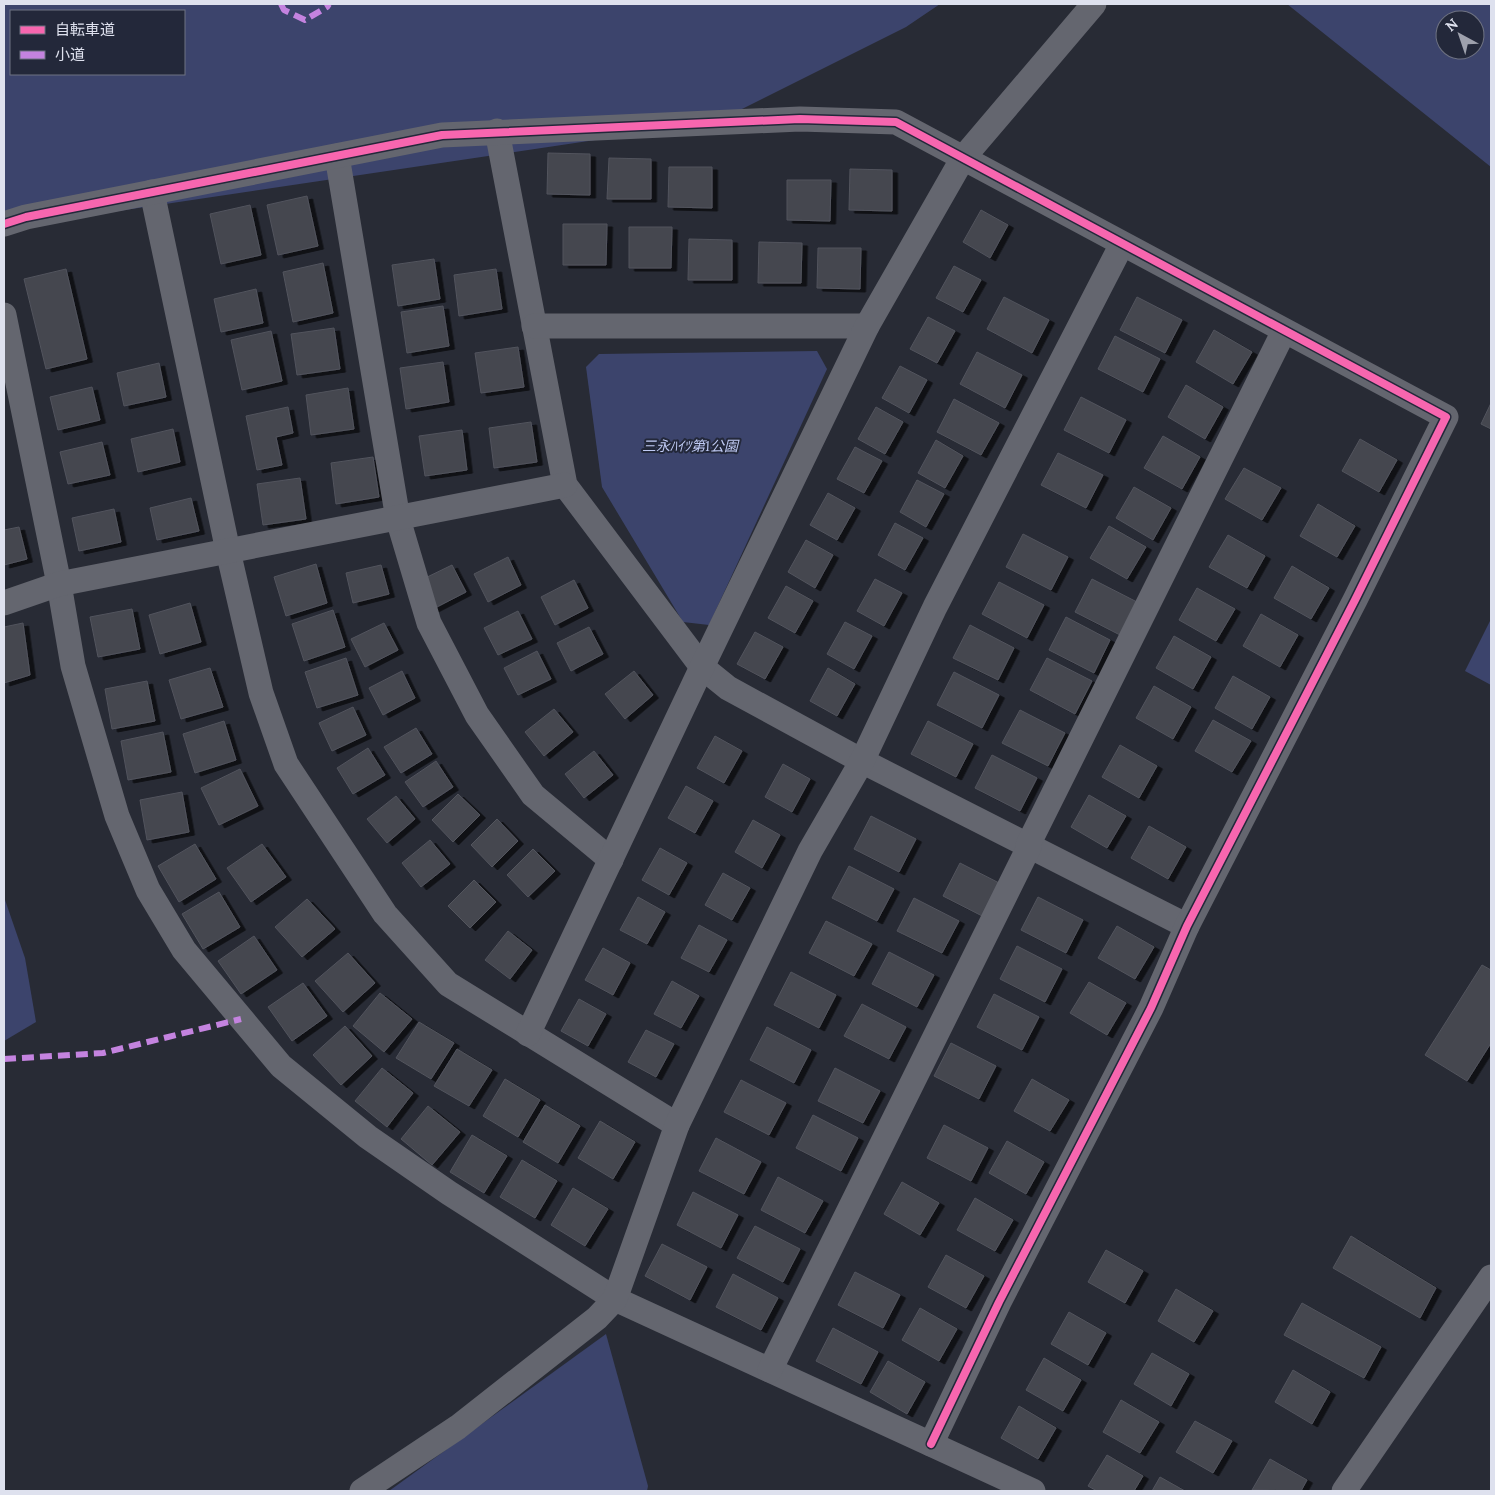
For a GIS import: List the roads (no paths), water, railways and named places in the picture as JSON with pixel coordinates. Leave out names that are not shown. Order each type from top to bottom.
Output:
[{"type":"street","points":[[528,1034],[702,667],[867,326],[963,158],[1094,4]]},
{"type":"street","points":[[4,224],[26,217],[442,135],[497,131],[800,119],[896,122],[1446,417],[1355,600],[1187,926],[1151,1008],[999,1302],[931,1444]]},
{"type":"street","points":[[497,131],[565,485],[702,667],[728,688],[862,761],[1187,926]]},
{"type":"street","points":[[337,156],[398,519],[429,623],[477,715],[532,795],[611,860]]},
{"type":"street","points":[[152,192],[228,551],[261,693],[286,764],[380,907],[448,984],[677,1125]]},
{"type":"street","points":[[362,1491],[458,1428],[597,1318],[615,1299],[677,1125],[810,851],[862,761],[935,607],[1122,244]]},
{"type":"street","points":[[4,315],[59,584],[73,666],[117,816],[148,890],[184,950],[281,1066],[368,1137],[449,1193],[615,1299],[1033,1491]]},
{"type":"street","points":[[534,326],[867,326]]},
{"type":"street","points":[[770,1370],[1029,847],[1028,845],[1284,331]]},
{"type":"street","points":[[4,603],[59,584],[565,485]]},
{"type":"street","points":[[1344,1491],[1491,1277]]},
{"type":"park label","name":"三永ﾊｲﾂ第1公園","points":[[690,446]]}]
